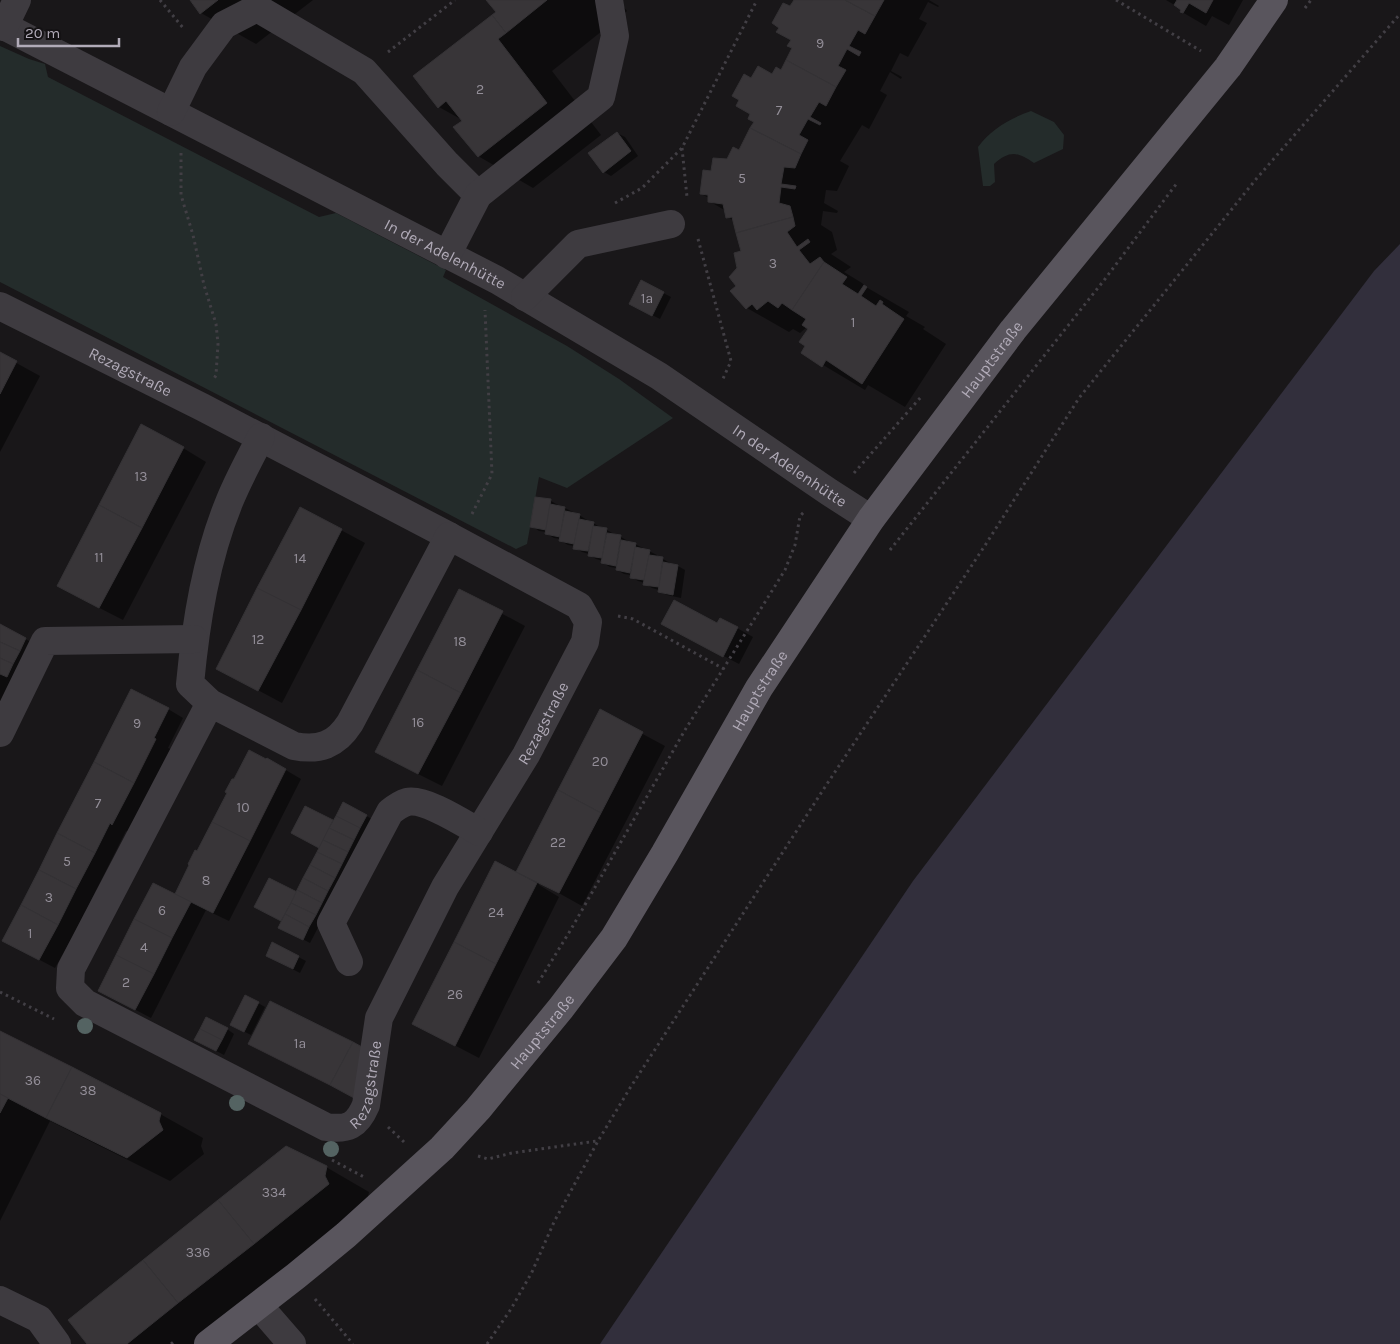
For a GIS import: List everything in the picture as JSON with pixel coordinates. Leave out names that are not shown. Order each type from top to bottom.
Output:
[{"type":"main road","name":"Hauptstraße","points":[[208,1344],[259,1306],[346,1235],[442,1148],[478,1108],[567,1001],[614,938],[759,688],[871,519],[1013,330],[1228,67],[1274,0]]},
{"type":"street","points":[[2,26],[17,0]]},
{"type":"street","points":[[448,255],[478,195],[601,97],[615,36],[609,0]]},
{"type":"street","points":[[178,116],[193,67],[224,25],[257,8],[364,71],[447,164],[478,195]]},
{"type":"street","name":"In der Adelenhütte","points":[[2,26],[497,280],[659,376],[871,519]]},
{"type":"street","points":[[525,297],[578,244],[670,224]]},
{"type":"street","name":"Rezagstraße","points":[[0,306],[261,437],[579,606],[588,622],[585,642],[526,754],[445,888],[380,1018],[366,1105],[355,1123],[347,1127],[326,1127],[85,1003],[70,988],[72,969],[210,703]]},
{"type":"street","points":[[261,437],[230,498],[204,586],[194,639],[190,684],[210,703],[294,746],[305,749],[320,748],[333,742],[344,733],[350,723],[454,539]]},
{"type":"street","points":[[0,733],[45,641],[194,639]]},
{"type":"street","points":[[349,962],[331,922],[390,812],[397,806],[407,802],[417,802],[429,806],[479,832]]},
{"type":"street","points":[[0,1300],[39,1319],[57,1344]]},
{"type":"street","points":[[259,1306],[292,1344]]},
{"type":"path","points":[[364,71],[455,0]]},
{"type":"path","points":[[610,205],[642,188],[682,148],[757,0]]},
{"type":"path","points":[[1116,0],[1228,67]]},
{"type":"path","points":[[1301,14],[1311,0]]},
{"type":"path","points":[[487,1344],[511,1310],[532,1272],[554,1222],[598,1141],[667,1029],[984,547],[1079,398],[1256,178],[1400,14]]},
{"type":"path","points":[[178,116],[181,195],[216,324],[218,344],[216,375],[202,407]]},
{"type":"path","points":[[682,148],[687,198]]},
{"type":"path","points":[[886,556],[1094,293],[1179,180]]},
{"type":"path","points":[[697,236],[731,361],[708,410]]},
{"type":"path","points":[[454,539],[492,474],[485,312],[497,280]]},
{"type":"path","points":[[579,606],[633,619],[724,669]]},
{"type":"path","points":[[473,1154],[488,1160],[512,1153],[598,1141]]},
{"type":"path","points":[[296,1276],[353,1344]]},
{"type":"shaded area","points":[[0,46],[45,64],[48,77],[319,217],[336,213],[446,270],[443,277],[567,346],[619,379],[673,418],[567,488],[539,477],[527,544],[516,549],[0,282]]},
{"type":"shaded area","points":[[1031,111],[1054,122],[1064,135],[1063,149],[1034,163],[1023,156],[1013,154],[1004,157],[994,164],[995,182],[990,186],[983,186],[978,147],[1002,125]]},
{"type":"shaded area","points":[[1400,244],[1400,1344],[600,1344],[913,881],[1374,271]]},
{"type":"building","points":[[190,0],[218,0],[200,14]]},
{"type":"building","points":[[486,0],[547,0],[506,33],[492,15],[496,12]]},
{"type":"building","points":[[794,0],[845,0],[875,16],[865,34],[858,30],[849,46],[861,52],[859,56],[847,49],[838,66],[846,70],[836,87],[786,60],[792,48],[787,46],[791,40],[776,32],[779,28],[772,23],[783,3],[790,6]]},
{"type":"building","points":[[845,0],[884,0],[875,16]]},
{"type":"building","points":[[1177,0],[1213,0],[1206,13],[1189,3],[1183,13],[1174,5]]},
{"type":"building","points":[[492,15],[506,33],[498,39],[547,103],[478,157],[453,127],[462,121],[446,101],[438,108],[413,76]]},
{"type":"building","points":[[786,60],[836,87],[826,106],[819,102],[810,117],[821,123],[820,125],[808,119],[799,135],[808,140],[801,154],[750,128],[754,122],[748,119],[750,114],[736,106],[739,100],[732,96],[744,74],[751,78],[758,66],[772,74],[776,67],[781,70]]},
{"type":"building","points":[[750,128],[801,154],[795,168],[784,167],[781,184],[796,186],[795,189],[781,187],[779,203],[790,206],[793,217],[736,233],[732,217],[726,218],[723,204],[708,202],[708,195],[700,194],[703,170],[711,171],[713,158],[727,159],[733,147],[739,150]]},
{"type":"building","points":[[617,132],[631,151],[603,173],[588,153]]},
{"type":"building","points":[[793,217],[795,226],[787,232],[797,247],[808,239],[810,242],[799,250],[810,264],[820,257],[824,262],[792,310],[782,303],[778,308],[768,301],[757,310],[752,304],[746,309],[730,291],[736,286],[729,277],[737,268],[734,253],[741,251],[736,233]]},
{"type":"building","points":[[824,262],[847,277],[842,284],[858,294],[864,285],[867,287],[861,296],[876,306],[880,300],[883,302],[882,304],[904,319],[862,384],[826,360],[822,367],[801,353],[805,346],[799,342],[808,329],[802,325],[806,319],[792,310]]},
{"type":"building","points":[[641,280],[664,292],[652,316],[629,304]]},
{"type":"building","points":[[0,352],[17,361],[0,394]]},
{"type":"building","points":[[141,424],[184,447],[142,528],[99,505]]},
{"type":"building","points":[[535,497],[551,499],[546,530],[530,527]]},
{"type":"building","points":[[550,504],[565,507],[560,537],[545,534]]},
{"type":"building","points":[[99,505],[142,528],[99,608],[57,586]]},
{"type":"building","points":[[300,507],[342,529],[301,610],[257,588]]},
{"type":"building","points":[[565,511],[580,514],[574,544],[559,541]]},
{"type":"building","points":[[579,519],[594,522],[588,551],[573,549]]},
{"type":"building","points":[[593,526],[607,528],[602,558],[588,556]]},
{"type":"building","points":[[607,533],[621,535],[616,566],[601,563]]},
{"type":"building","points":[[621,540],[636,543],[630,573],[616,570]]},
{"type":"building","points":[[635,547],[650,550],[644,580],[630,578]]},
{"type":"building","points":[[649,555],[663,557],[659,587],[643,585]]},
{"type":"building","points":[[663,562],[678,565],[673,595],[658,592]]},
{"type":"building","points":[[257,588],[301,610],[258,691],[216,669]]},
{"type":"building","points":[[459,589],[503,611],[461,693],[417,670]]},
{"type":"building","points":[[674,600],[717,623],[720,618],[738,627],[723,657],[661,624]]},
{"type":"building","points":[[0,624],[26,638],[20,651],[0,642]]},
{"type":"building","points":[[0,642],[20,651],[13,664],[0,658]]},
{"type":"building","points":[[0,658],[13,664],[7,677],[0,674]]},
{"type":"building","points":[[417,670],[461,693],[418,774],[375,752]]},
{"type":"building","points":[[131,689],[169,708],[134,783],[94,762]]},
{"type":"building","points":[[600,709],[643,732],[601,813],[558,790]]},
{"type":"building","points":[[249,750],[286,769],[250,841],[212,822],[227,793],[225,792]]},
{"type":"building","points":[[94,762],[134,783],[95,853],[57,833]]},
{"type":"building","points":[[558,790],[601,813],[559,893],[516,872]]},
{"type":"building","points":[[343,802],[367,815],[360,828],[336,816]]},
{"type":"building","points":[[305,806],[333,820],[319,848],[291,833]]},
{"type":"building","points":[[336,816],[360,828],[354,840],[329,828]]},
{"type":"building","points":[[212,822],[250,841],[213,913],[175,894],[195,850],[197,851]]},
{"type":"building","points":[[329,828],[354,840],[348,852],[323,840]]},
{"type":"building","points":[[57,833],[95,853],[76,889],[39,870]]},
{"type":"building","points":[[323,840],[348,852],[342,864],[317,852]]},
{"type":"building","points":[[317,852],[342,864],[335,878],[310,865]]},
{"type":"building","points":[[495,861],[537,883],[496,964],[454,942]]},
{"type":"building","points":[[310,865],[335,878],[328,891],[303,878]]},
{"type":"building","points":[[39,870],[76,889],[58,925],[21,905]]},
{"type":"building","points":[[269,878],[297,892],[281,921],[254,907]]},
{"type":"building","points":[[303,878],[328,891],[322,903],[297,890]]},
{"type":"building","points":[[153,883],[191,902],[172,938],[134,919]]},
{"type":"building","points":[[297,890],[322,903],[316,915],[291,903]]},
{"type":"building","points":[[291,903],[316,915],[309,927],[285,914]]},
{"type":"building","points":[[21,905],[58,925],[39,960],[2,941]]},
{"type":"building","points":[[285,914],[309,927],[303,940],[278,928]]},
{"type":"building","points":[[134,919],[172,938],[154,974],[116,955]]},
{"type":"building","points":[[272,942],[299,956],[293,969],[266,956]]},
{"type":"building","points":[[454,942],[496,964],[455,1046],[412,1024]]},
{"type":"building","points":[[116,955],[154,974],[135,1010],[98,991]]},
{"type":"building","points":[[245,995],[259,1002],[244,1032],[230,1025]]},
{"type":"building","points":[[270,1001],[353,1042],[330,1085],[248,1044]]},
{"type":"building","points":[[206,1017],[228,1028],[222,1040],[200,1029]]},
{"type":"building","points":[[200,1029],[222,1040],[216,1051],[194,1040]]},
{"type":"building","points":[[0,1031],[72,1067],[46,1118],[0,1094]]},
{"type":"building","points":[[353,1042],[362,1047],[354,1098],[330,1085]]},
{"type":"building","points":[[72,1067],[161,1113],[159,1121],[163,1130],[127,1158],[46,1118]]},
{"type":"building","points":[[0,1094],[8,1098],[0,1113]]},
{"type":"building","points":[[286,1146],[327,1166],[325,1176],[329,1184],[254,1244],[218,1200]]},
{"type":"building","points":[[218,1200],[254,1244],[178,1303],[143,1260]]},
{"type":"building","points":[[143,1260],[178,1303],[127,1344],[87,1344],[68,1320]]}]
